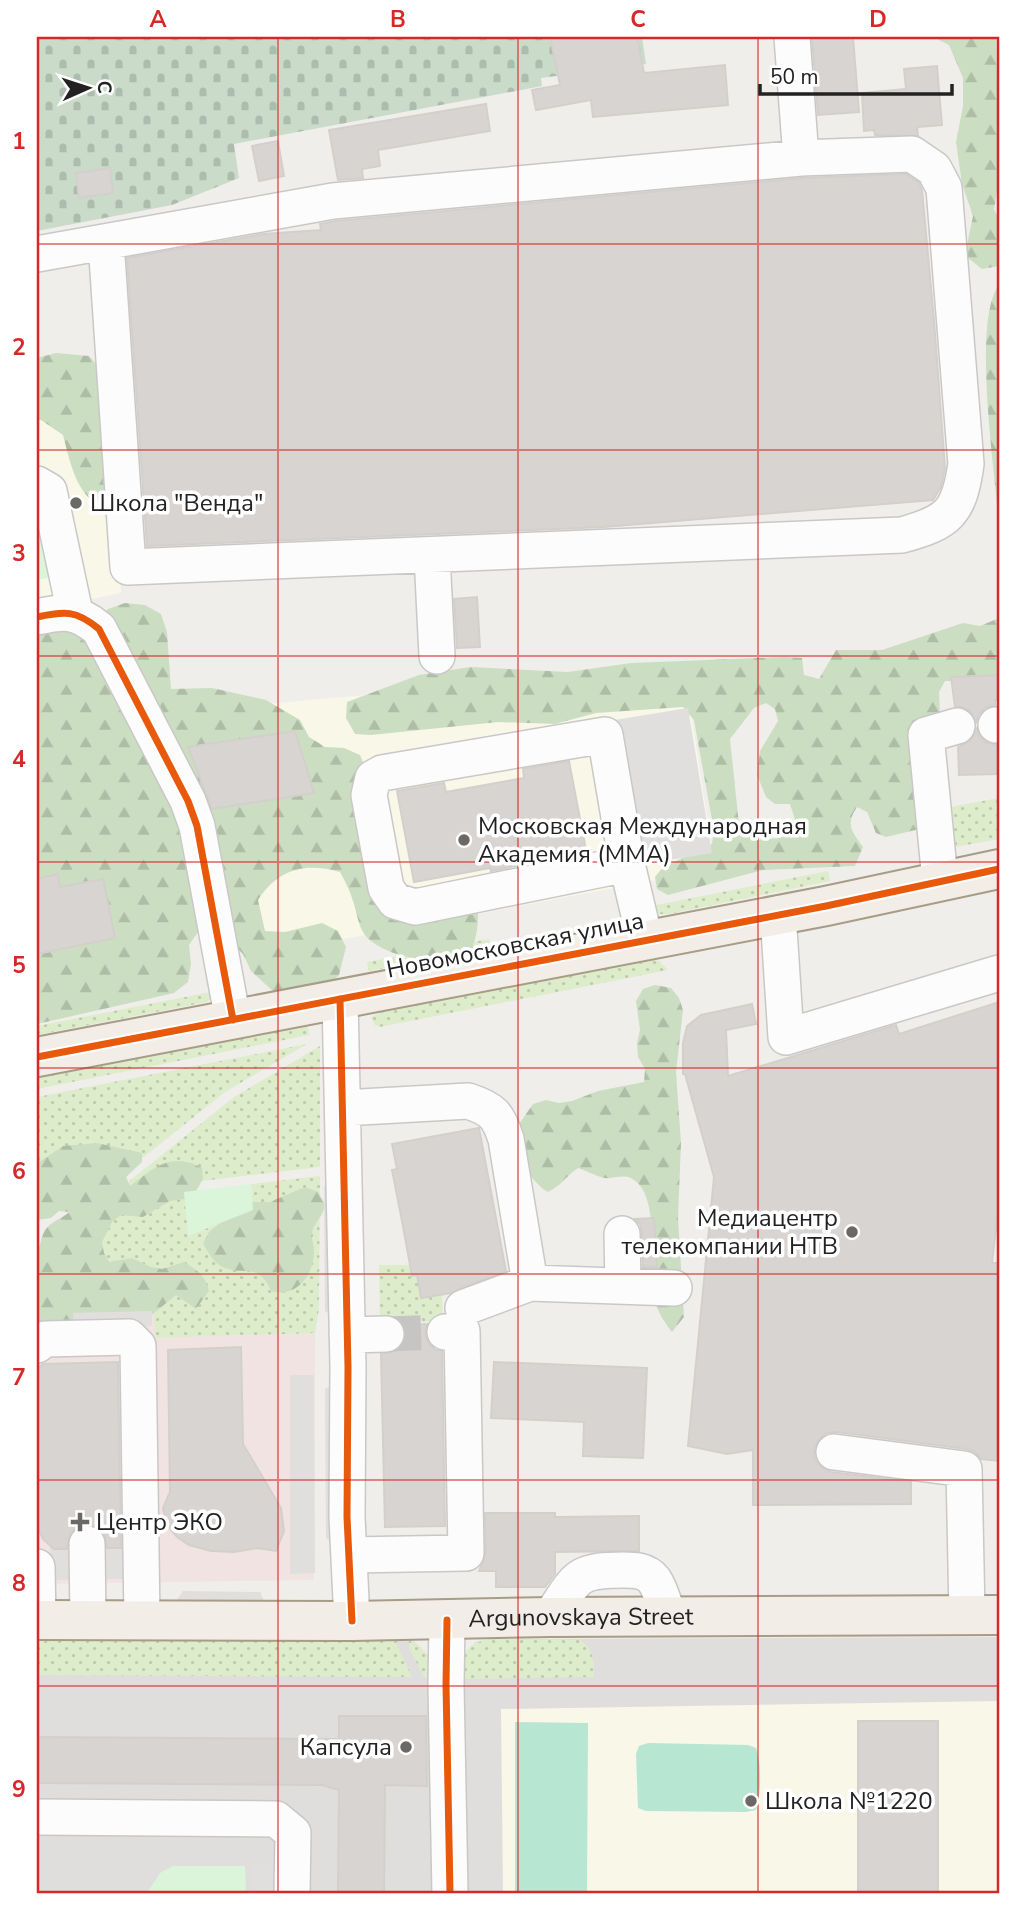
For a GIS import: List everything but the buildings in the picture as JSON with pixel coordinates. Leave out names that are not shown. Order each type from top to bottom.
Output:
[{"type":"main road","name":"Новомосковская улица","points":[[37,1057],[825,906],[999,869]]},
{"type":"main road","name":"Argunovskaya Street","points":[[38,1620],[352,1621],[550,1617],[983,1615]]},
{"type":"street","points":[[792,37],[801,158]]},
{"type":"street","points":[[37,254],[333,201],[801,158],[912,154],[934,169],[944,188],[966,464],[962,492],[952,510],[933,526],[902,535],[128,567],[106,242]]},
{"type":"street","points":[[37,484],[49,491],[61,598],[57,613],[37,617]]},
{"type":"street","points":[[432,555],[437,656]]},
{"type":"street","points":[[61,598],[99,629],[188,801],[203,850],[233,1020]]},
{"type":"street","points":[[940,880],[926,735],[957,726]]},
{"type":"street","points":[[627,864],[415,907],[396,901],[386,888],[369,795],[373,778],[382,773],[605,735],[627,864],[645,940]]},
{"type":"street","points":[[778,914],[786,1037],[999,973]]},
{"type":"street","points":[[340,999],[352,1621]]},
{"type":"street","points":[[344,1108],[468,1101],[486,1107],[500,1119],[506,1139],[530,1283]]},
{"type":"street","points":[[622,1234],[623,1286]]},
{"type":"street","points":[[349,1555],[466,1553],[462,1331],[454,1320],[530,1283],[674,1288]]},
{"type":"street","points":[[347,1335],[386,1334]]},
{"type":"street","points":[[37,1345],[45,1339],[129,1337],[138,1346],[142,1619]]},
{"type":"street","points":[[834,1452],[964,1469],[983,1615]]},
{"type":"street","points":[[87,1544],[88,1619]]},
{"type":"street","points":[[37,1567],[38,1620]]},
{"type":"street","points":[[447,1620],[450,1893]]},
{"type":"street","points":[[37,1817],[276,1819],[293,1833],[292,1893]]},
{"type":"shaded area","name":"Школа \"Венда\"","points":[[109,399],[121,593],[37,610],[37,413]]},
{"type":"shaded area","name":"Московская Международная Академия (ММА)","points":[[684,667],[715,869],[254,956],[175,712]]},
{"type":"shaded area","points":[[688,708],[712,853],[615,869],[590,724]]},
{"type":"shaded area","points":[[335,1181],[335,1317],[325,1311],[324,1186]]},
{"type":"shaded area","points":[[152,1311],[152,1326],[74,1328],[73,1313]]},
{"type":"shaded area","points":[[155,1311],[156,1338],[315,1333],[314,1580],[37,1584],[37,1316]]},
{"type":"shaded area","points":[[290,1375],[314,1375],[315,1573],[290,1574]]},
{"type":"shaded area","points":[[336,1383],[336,1545],[326,1538],[325,1389]]},
{"type":"shaded area","points":[[134,1543],[135,1579],[100,1579],[99,1544]]},
{"type":"shaded area","points":[[73,1544],[74,1580],[51,1580],[50,1545]]},
{"type":"shaded area","points":[[183,1591],[260,1592],[264,1601],[176,1601]]},
{"type":"shaded area","points":[[37,1637],[414,1641],[428,1655],[440,1893],[37,1893]]},
{"type":"shaded area","name":"Школа №1220","points":[[999,1637],[999,1893],[465,1893],[458,1679],[475,1642],[491,1639]]},
{"type":"shaded area","name":"Школа №1220","points":[[999,1701],[999,1893],[503,1893],[501,1709]]},
{"type":"shaded area","points":[[254,1864],[275,1864],[275,1893],[254,1893]]},
{"type":"green space","points":[[37,37],[642,37],[646,64],[541,78],[542,86],[234,144],[239,178],[172,205],[37,231]]},
{"type":"green space","points":[[933,37],[996,37],[999,178],[994,210],[999,218],[999,266],[982,269],[968,258],[966,250],[973,216],[962,184],[956,142],[963,106],[963,78],[949,45]]},
{"type":"green space","points":[[997,288],[999,525],[986,367],[990,307]]},
{"type":"green space","points":[[56,353],[89,356],[97,365],[101,376],[107,473],[103,495],[95,503],[82,490],[70,463],[63,435],[37,420],[37,358]]},
{"type":"green space","points":[[37,503],[57,576],[37,580]]},
{"type":"green space","points":[[125,603],[145,605],[161,614],[167,632],[171,689],[212,688],[266,700],[300,720],[309,737],[325,747],[344,748],[360,755],[367,772],[385,880],[478,912],[475,941],[464,957],[455,961],[432,962],[381,948],[363,932],[340,872],[304,868],[274,881],[258,900],[265,931],[285,932],[322,923],[338,931],[346,947],[339,975],[326,988],[275,993],[251,971],[243,954],[218,929],[200,929],[189,945],[191,964],[188,982],[174,993],[37,1024],[37,630],[83,629],[108,609]]},
{"type":"green space","points":[[999,618],[999,681],[945,681],[939,692],[940,715],[928,827],[886,837],[876,833],[867,812],[857,807],[851,819],[851,828],[863,847],[855,866],[763,870],[668,895],[657,889],[655,877],[663,867],[712,844],[714,831],[694,720],[683,707],[596,713],[555,724],[498,722],[371,735],[355,734],[346,718],[347,702],[419,675],[470,667],[568,672],[631,663],[785,657],[802,658],[804,675],[819,679],[836,650],[882,650],[963,623],[980,626]],"holes":[[[766,703],[775,709],[778,721],[760,751],[757,775],[766,797],[775,804],[790,804],[797,825],[780,838],[755,840],[739,825],[730,739],[754,708]]]},
{"type":"green space","points":[[999,798],[999,839],[950,848],[950,807]]},
{"type":"green space","points":[[828,871],[830,881],[669,914],[660,914],[651,906]]},
{"type":"green space","points":[[489,939],[491,947],[369,971],[367,962]]},
{"type":"green space","points":[[646,959],[659,961],[668,970],[380,1027],[375,1025],[371,1017],[386,1010]]},
{"type":"green space","points":[[655,985],[671,988],[679,998],[683,1010],[676,1072],[681,1143],[678,1218],[684,1317],[672,1332],[661,1316],[654,1298],[650,1216],[641,1187],[628,1177],[604,1178],[578,1168],[548,1192],[519,1166],[517,1127],[533,1104],[546,1100],[559,1103],[572,1101],[598,1091],[644,1082],[645,1069],[638,1057],[640,1030],[636,1001],[643,989]]},
{"type":"green space","points":[[216,991],[207,1002],[37,1035],[37,1026]]},
{"type":"green space","points":[[307,1020],[309,1035],[37,1089],[37,1075]]},
{"type":"green space","points":[[307,1044],[225,1092],[99,1193],[37,1204],[37,1097]]},
{"type":"green space","points":[[320,1046],[320,1167],[117,1191],[234,1097]]},
{"type":"green space","points":[[97,1143],[142,1153],[142,1162],[126,1177],[130,1186],[155,1168],[172,1161],[191,1163],[202,1168],[203,1179],[192,1198],[170,1201],[143,1217],[121,1215],[112,1222],[102,1242],[109,1262],[132,1258],[162,1269],[184,1262],[200,1274],[209,1291],[196,1309],[176,1295],[130,1333],[37,1339],[37,1252],[45,1230],[69,1212],[59,1211],[51,1218],[37,1220],[37,1161],[63,1146]]},
{"type":"green space","points":[[320,1176],[319,1309],[315,1333],[155,1338],[154,1311],[72,1313],[88,1204],[184,1192],[189,1235],[253,1210],[251,1184]]},
{"type":"green space","points":[[251,1184],[253,1210],[188,1236],[184,1192]]},
{"type":"green space","points":[[308,1188],[318,1192],[325,1204],[313,1230],[314,1251],[311,1268],[296,1288],[280,1293],[271,1291],[262,1276],[257,1273],[225,1268],[209,1254],[203,1243],[209,1232],[246,1202],[270,1202]]},
{"type":"green space","points":[[379,1265],[410,1265],[412,1275],[417,1275],[421,1298],[442,1294],[443,1321],[380,1323]]},
{"type":"green space","points":[[37,1637],[397,1637],[397,1645],[412,1677],[37,1675]]},
{"type":"green space","points":[[409,1639],[426,1655],[432,1677],[424,1677],[409,1648]]},
{"type":"green space","points":[[491,1639],[580,1640],[592,1656],[594,1677],[458,1679],[466,1651],[475,1644]]},
{"type":"green space","points":[[515,1722],[588,1723],[587,1893],[515,1893]]},
{"type":"green space","points":[[648,1743],[748,1745],[756,1748],[760,1779],[756,1810],[646,1811],[638,1808],[636,1754],[639,1746]]},
{"type":"green space","points":[[173,1866],[245,1866],[246,1893],[147,1893],[160,1873]]},
{"type":"tunnel","points":[[386,1334],[445,1332]]},
{"type":"cycle path","points":[[37,617],[77,615],[99,629],[188,801],[197,826],[233,1020]]},
{"type":"cycle path","points":[[37,1057],[826,906],[999,869]]},
{"type":"cycle path","points":[[340,999],[348,1367],[347,1517],[352,1621]]},
{"type":"cycle path","points":[[447,1620],[450,1893]]},
{"type":"place","name":"Школа \"Венда\"","points":[[76,503]]},
{"type":"place","name":"Московская Международная Академия (ММА)","points":[[464,840]]},
{"type":"place","name":"Медиацентр телекомпании НТВ","points":[[852,1232]]},
{"type":"place","name":"Центр ЭКО","points":[[80,1522]]},
{"type":"place","name":"Капсула","points":[[406,1747]]},
{"type":"place","name":"Школа №1220","points":[[751,1801]]}]
